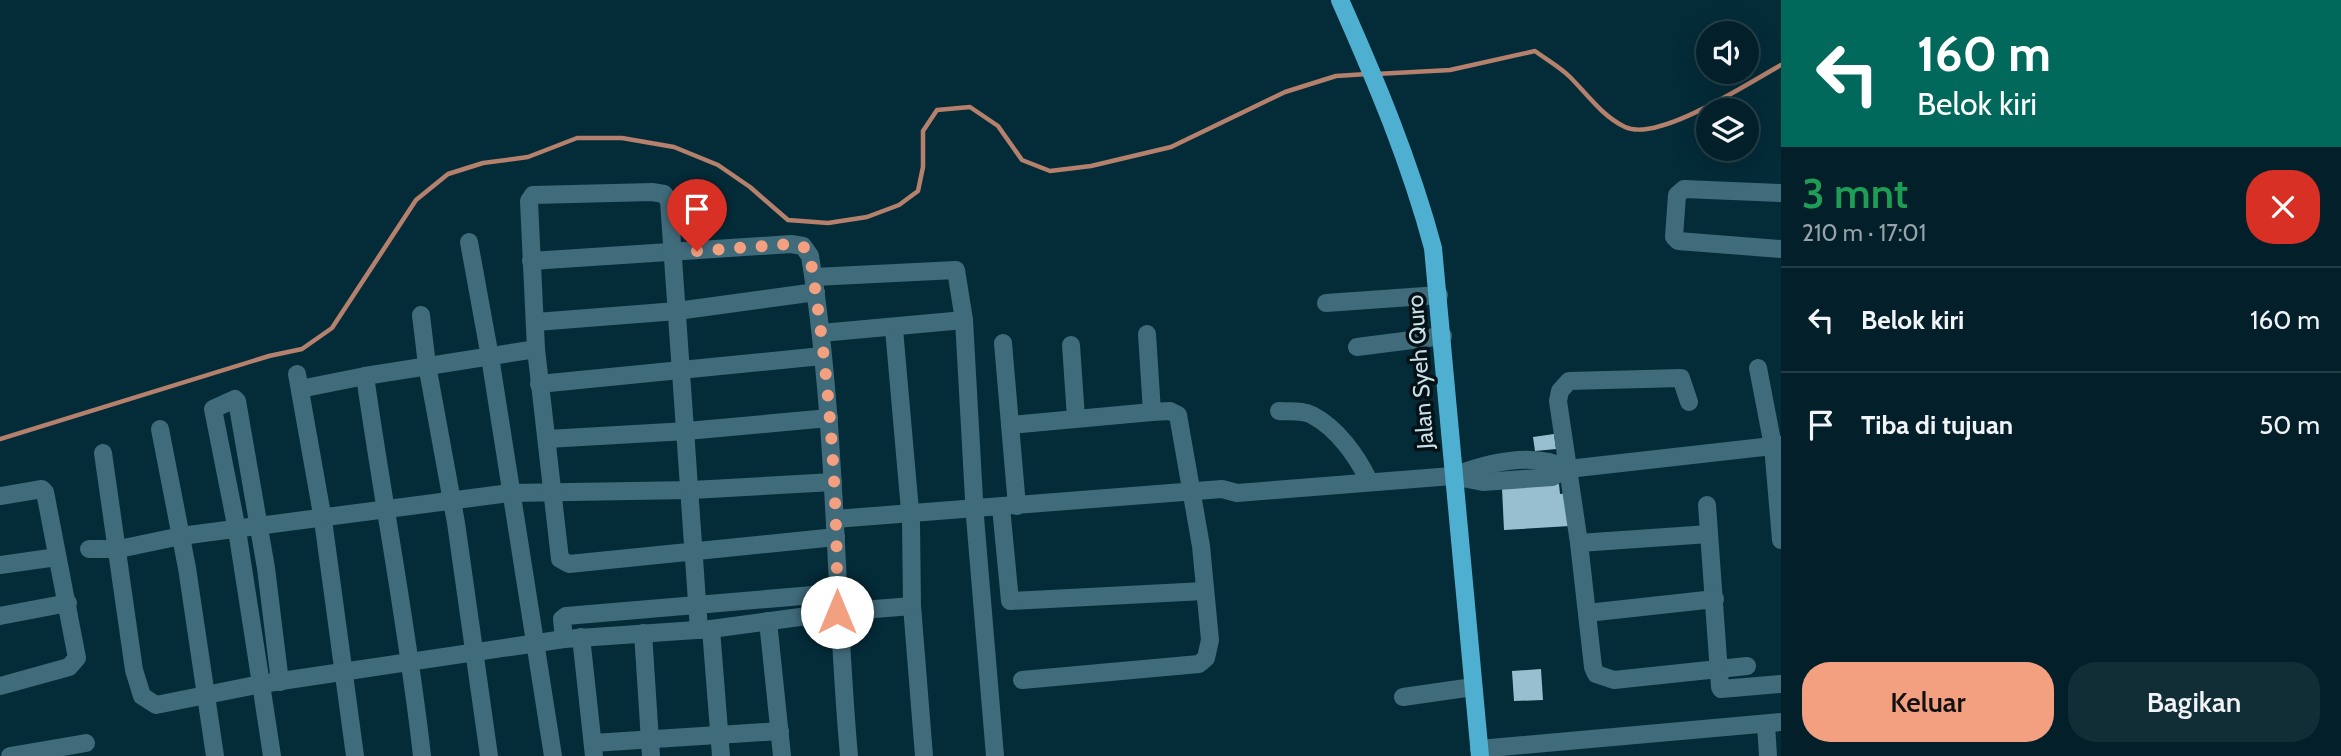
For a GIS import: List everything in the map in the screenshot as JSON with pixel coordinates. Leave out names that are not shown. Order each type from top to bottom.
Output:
[{"type":"main road","name":"Jalan Syeh Quro","points":[[1340,0],[1376,81],[1421,202],[1433,248],[1443,336],[1452,477],[1480,752]]},
{"type":"street","points":[[1781,193],[1684,189],[1677,195],[1674,237],[1678,241],[1781,249]]},
{"type":"street","points":[[721,756],[700,605],[696,552],[692,491],[669,201],[664,194],[536,194],[529,201],[536,349],[554,494],[558,555],[563,562],[569,564],[696,552],[911,518],[1007,509],[1192,498],[1222,489],[1237,493],[1369,481],[1452,477],[1483,482],[1552,477],[1568,469],[1777,445]]},
{"type":"street","points":[[468,242],[490,357],[553,756]]},
{"type":"street","points":[[531,261],[791,244],[803,246],[810,256],[829,418],[836,528],[837,612],[849,756]]},
{"type":"street","points":[[536,322],[677,312],[815,284],[956,270],[964,320],[975,513],[995,756]]},
{"type":"street","points":[[1326,303],[1439,295]]},
{"type":"street","points":[[421,315],[427,365],[476,653],[489,756]]},
{"type":"street","points":[[821,333],[894,329],[964,320]]},
{"type":"street","points":[[894,329],[911,518],[912,606],[924,756]]},
{"type":"street","points":[[1147,334],[1152,412]]},
{"type":"street","points":[[1357,347],[1443,336]]},
{"type":"street","points":[[1003,343],[1010,425],[1007,509],[1010,601],[1205,591]]},
{"type":"street","points":[[1071,345],[1076,418]]},
{"type":"street","points":[[355,756],[323,520],[299,382],[365,376],[536,349]]},
{"type":"street","points":[[540,384],[822,356]]},
{"type":"street","points":[[1758,368],[1777,445],[1781,540]]},
{"type":"street","points":[[365,376],[384,510],[412,664],[422,756]]},
{"type":"street","points":[[1689,402],[1681,378],[1569,380],[1560,391],[1558,401],[1579,543],[1593,667],[1596,674],[1605,679],[1747,666]]},
{"type":"street","points":[[272,756],[237,530],[212,409],[235,399],[239,405],[259,528],[281,682]]},
{"type":"street","points":[[1010,425],[1152,412],[1170,411],[1178,415],[1182,423],[1210,640],[1206,658],[1199,664],[1022,680]]},
{"type":"street","points":[[1279,411],[1303,412],[1320,421],[1348,447],[1369,481]]},
{"type":"street","points":[[547,439],[687,431],[829,418]]},
{"type":"street","points":[[160,429],[181,536],[215,756]]},
{"type":"street","points":[[103,453],[119,549],[134,670],[142,696],[156,705],[261,684],[412,664],[534,643],[705,629],[837,612],[912,606]]},
{"type":"street","points":[[89,549],[119,549],[181,536],[323,520],[510,493],[692,491],[833,482]]},
{"type":"street","points":[[0,496],[45,490],[77,654],[74,664],[0,686]]},
{"type":"street","points":[[1707,505],[1721,689],[1781,684]]},
{"type":"street","points":[[1579,543],[1709,534]]},
{"type":"street","points":[[0,565],[57,557]]},
{"type":"street","points":[[780,731],[719,732],[651,747],[594,749],[573,638],[562,619],[566,616],[837,593]]},
{"type":"street","points":[[1587,613],[1715,599]]},
{"type":"street","points":[[0,616],[68,603]]},
{"type":"street","points":[[768,621],[782,756]]},
{"type":"street","points":[[643,633],[651,747]]},
{"type":"street","points":[[1403,697],[1473,687]]},
{"type":"street","points":[[1480,752],[1774,723],[1768,756]]},
{"type":"street","points":[[10,756],[86,743]]},
{"type":"building","points":[[1554,434],[1556,449],[1535,451],[1533,437]]},
{"type":"building","points":[[1559,484],[1560,494],[1568,493],[1570,526],[1504,530],[1502,488]]},
{"type":"building","points":[[1541,669],[1543,700],[1514,701],[1512,671]]},
{"type":"waterway","points":[[1376,74],[1450,70],[1535,51],[1566,73],[1609,117],[1625,127],[1640,130],[1681,119],[1781,65]]},
{"type":"waterway","points":[[0,439],[269,356],[302,349],[332,328],[416,200],[448,174],[483,163],[528,157],[577,138],[622,138],[674,147],[718,165],[750,187],[788,220],[828,223],[867,217],[899,205],[918,191],[923,167],[923,131],[937,110],[970,107],[998,126],[1022,160],[1050,171],[1091,166],[1171,147],[1285,92],[1336,76],[1367,74]]},
{"type":"route","points":[[697,251],[791,244],[803,246],[810,256],[829,418],[836,527],[837,612]]}]
